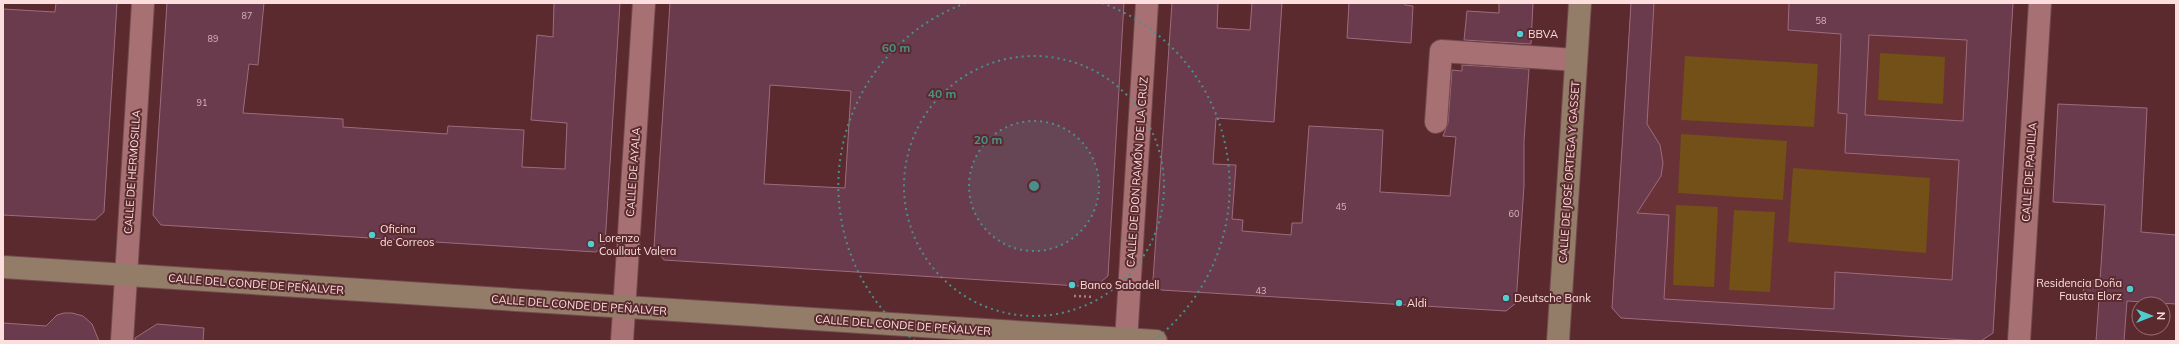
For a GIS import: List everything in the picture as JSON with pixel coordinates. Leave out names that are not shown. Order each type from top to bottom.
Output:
[{"type":"street","name":"CALLE DE HERMOSILLA","points":[[122,341],[143,3]]},
{"type":"street","name":"CALLE DE AYALA","points":[[622,341],[644,3]]},
{"type":"street","name":"CALLE DE DON RAMÓN DE LA CRUZ","points":[[1126,340],[1148,3]]},
{"type":"street","name":"CALLE DE JOSÉ ORTEGA Y GASSET","points":[[1558,341],[1580,3]]},
{"type":"street","name":"CALLE DE PADILLA","points":[[2019,341],[2040,3]]},
{"type":"street","points":[[1436,122],[1441,52],[1576,60]]},
{"type":"street","name":"CALLE DEL CONDE DE PEÑALVER","points":[[3,267],[1156,341]]},
{"type":"path","points":[[1074,296],[1094,297]]},
{"type":"shaded area","points":[[1631,3],[2009,3],[2004,141],[1993,333],[1981,341],[1621,318],[1612,308]]},
{"type":"shaded area","points":[[1880,53],[1945,57],[1943,104],[1878,100]]},
{"type":"shaded area","points":[[1685,56],[1818,64],[1814,127],[1681,120]]},
{"type":"shaded area","points":[[1681,134],[1787,141],[1783,200],[1678,193]]},
{"type":"shaded area","points":[[1793,168],[1930,178],[1926,253],[1788,242]]},
{"type":"shaded area","points":[[1676,205],[1718,207],[1714,287],[1673,285]]},
{"type":"shaded area","points":[[1734,210],[1775,212],[1770,292],[1729,290]]},
{"type":"building","points":[[56,3],[117,3],[104,212],[95,220],[3,215],[3,9],[55,12]]},
{"type":"building","points":[[167,3],[264,3],[258,65],[249,64],[243,113],[343,119],[343,127],[447,134],[448,126],[524,130],[522,167],[565,169],[567,123],[531,120],[537,35],[553,37],[554,3],[620,3],[605,244],[596,252],[161,225],[153,215]]},
{"type":"building","points":[[670,3],[1124,3],[1108,276],[1095,287],[664,260],[654,247]],"holes":[[[770,85],[851,91],[845,188],[764,184]]]},
{"type":"building","points":[[1172,3],[1218,3],[1217,28],[1250,30],[1252,3],[1282,3],[1274,122],[1216,118],[1213,164],[1236,165],[1232,219],[1243,220],[1242,231],[1291,235],[1292,223],[1302,223],[1309,126],[1383,130],[1380,192],[1450,196],[1456,137],[1443,136],[1448,123],[1452,70],[1462,71],[1462,65],[1529,69],[1524,141],[1524,186],[1516,303],[1506,311],[1161,290],[1153,280]]},
{"type":"building","points":[[1349,3],[1405,3],[1405,5],[1413,6],[1411,43],[1347,38]]},
{"type":"building","points":[[1499,3],[1533,3],[1531,44],[1464,40],[1467,11],[1499,13]]},
{"type":"building","points":[[1631,3],[1654,3],[1647,124],[1660,145],[1663,163],[1661,176],[1637,213],[1669,215],[1664,299],[1834,309],[1835,272],[1952,280],[1959,160],[1845,153],[1847,114],[1838,113],[1841,34],[1788,30],[1789,3],[2013,3],[1993,333],[1981,341],[1621,318],[1612,308]],"holes":[[[1869,35],[1967,40],[1963,121],[1865,115]]]},
{"type":"building","points":[[2058,104],[2147,108],[2141,232],[2176,235],[2176,304],[2171,304],[2171,296],[2131,296],[2131,301],[2127,301],[2124,341],[2096,341],[2099,299],[2083,298],[2084,280],[2100,281],[2105,205],[2053,202]]},
{"type":"building","points":[[72,313],[83,316],[92,324],[99,341],[3,341],[3,323],[46,326],[57,315]]},
{"type":"building","points":[[157,324],[204,328],[203,341],[135,341],[135,338]]},
{"type":"place","name":"BBVA","points":[[1520,34]]},
{"type":"place","name":"Oficina de Correos","points":[[372,235]]},
{"type":"place","name":"Lorenzo Coullaut Valera","points":[[591,244]]},
{"type":"place","name":"Banco Sabadell","points":[[1072,285]]},
{"type":"place","name":"Residencia Doña Fausta Elorz","points":[[2130,289]]},
{"type":"place","name":"Deutsche Bank","points":[[1506,298]]},
{"type":"place","name":"Aldi","points":[[1399,303]]}]
